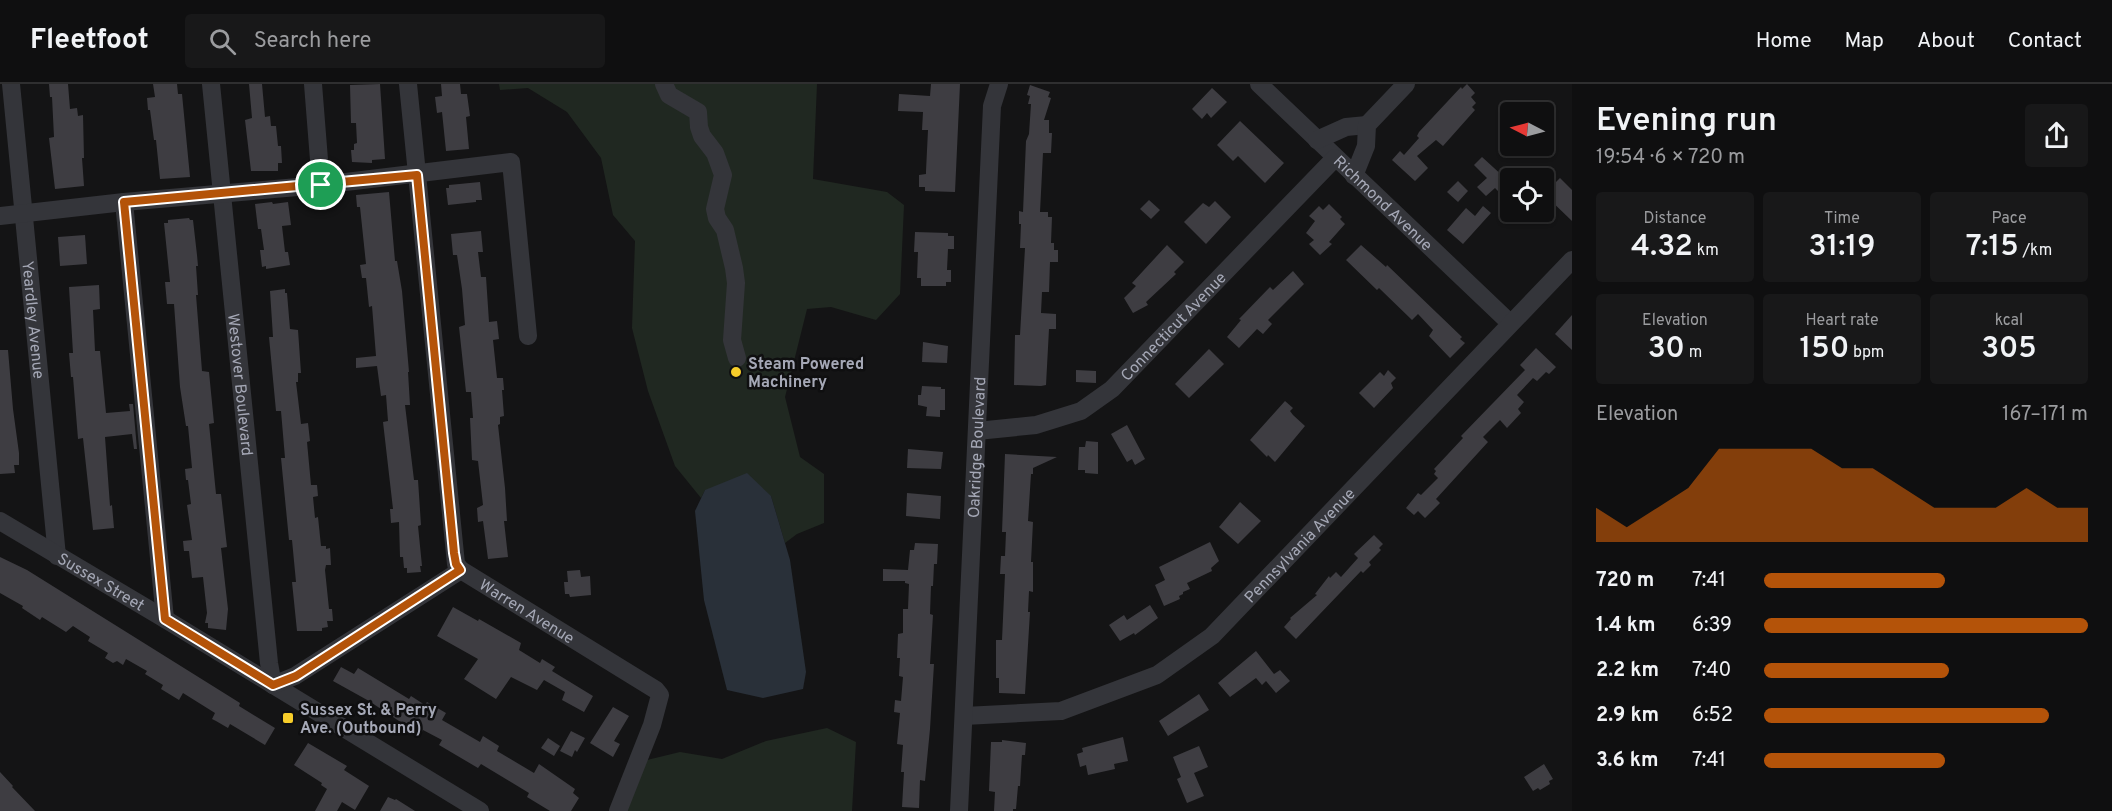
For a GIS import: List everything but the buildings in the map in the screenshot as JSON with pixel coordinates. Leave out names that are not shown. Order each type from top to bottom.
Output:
[{"type":"street","name":"Yeardley Avenue","points":[[11,84],[57,556]]},
{"type":"street","name":"Westover Boulevard","points":[[211,84],[273,685]]},
{"type":"street","points":[[313,84],[321,185]]},
{"type":"street","name":"Warren Avenue","points":[[408,84],[456,564],[460,570],[656,690],[660,695],[652,725],[618,811]]},
{"type":"street","points":[[664,84],[669,95],[699,112],[699,127],[702,136],[715,153],[723,175],[715,209],[717,218],[725,230],[734,268],[736,283],[732,340],[737,358]]},
{"type":"street","name":"Oakridge Boulevard","points":[[959,811],[992,106],[999,84]]},
{"type":"street","name":"Richmond Avenue","points":[[1259,84],[1510,323]]},
{"type":"street","points":[[1317,140],[1346,127],[1367,124],[1406,84]]},
{"type":"street","points":[[1354,176],[1366,147],[1367,124]]},
{"type":"street","name":"Connecticut Avenue","points":[[976,431],[1035,425],[1082,411],[1112,389],[1335,158]]},
{"type":"street","points":[[0,216],[417,175],[511,162],[528,336]]},
{"type":"street","points":[[124,202],[165,619]]},
{"type":"street","name":"Pennsylvania Avenue","points":[[964,716],[1061,711],[1157,675],[1212,636],[1572,260]]},
{"type":"street","name":"Sussex Street","points":[[0,521],[480,811]]},
{"type":"street","points":[[273,685],[296,676],[460,570]]},
{"type":"shaded area","points":[[499,84],[817,84],[813,179],[887,192],[904,205],[900,294],[876,320],[831,307],[807,309],[785,397],[800,457],[824,474],[824,523],[797,534],[785,543],[771,496],[705,490],[701,498],[675,466],[648,391],[632,328],[635,241],[613,215],[601,158],[567,112],[528,88],[500,90]]},
{"type":"shaded area","points":[[747,473],[771,496],[790,560],[806,672],[803,689],[763,698],[727,690],[704,600],[695,511],[705,490]]},
{"type":"shaded area","points":[[827,728],[856,742],[852,811],[625,811],[647,760],[680,752],[722,759],[766,741]]},
{"type":"place","name":"Steam Powered Machinery","points":[[736,372]]},
{"type":"place","name":"Sussex St. & Perry Ave. (Outbound)","points":[[288,718]]},
{"type":"route","points":[[417,175],[454,553],[460,570],[296,676],[273,685],[165,619],[124,202],[321,185],[417,175]]}]
